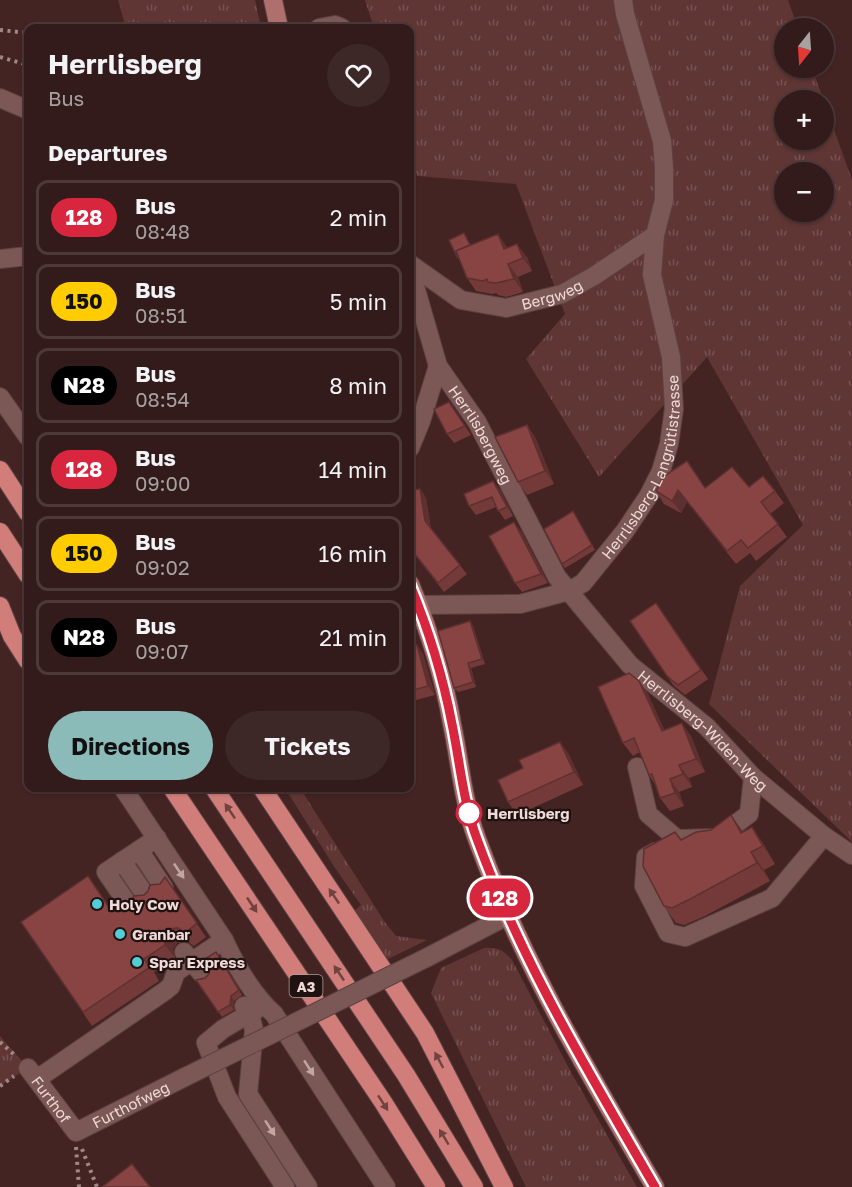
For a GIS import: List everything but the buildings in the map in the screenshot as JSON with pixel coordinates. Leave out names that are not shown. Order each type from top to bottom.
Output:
[{"type":"highway","points":[[0,470],[24,507]]},
{"type":"highway","points":[[0,532],[24,569]]},
{"type":"highway","points":[[0,606],[12,636],[24,655]]},
{"type":"highway","name":"A3","points":[[175,792],[383,1102],[436,1187]]},
{"type":"highway","name":"A3","points":[[217,792],[406,1075],[474,1187]]},
{"type":"highway","points":[[265,792],[424,1033],[504,1187]]},
{"type":"main road","points":[[273,0],[278,24]]},
{"type":"main road","points":[[414,610],[438,667],[452,722],[469,813],[507,916],[575,1049],[655,1187]]},
{"type":"street","name":"Herrlisberg-Langrütistrasse","points":[[414,610],[520,604],[569,591],[583,583],[626,531],[661,471],[669,444],[674,409],[671,357],[652,275],[655,236],[664,200],[662,141],[623,0]]},
{"type":"street","points":[[0,98],[24,108]]},
{"type":"street","name":"Bergweg","points":[[414,270],[461,300],[506,308],[561,294],[594,276],[655,236]]},
{"type":"street","points":[[0,259],[24,256]]},
{"type":"street","name":"Herrlisbergweg","points":[[414,281],[438,366],[477,422],[557,577],[569,591]]},
{"type":"street","points":[[414,438],[438,366]]},
{"type":"street","points":[[0,397],[24,431]]},
{"type":"street","name":"Herrlisberg-Widen-Weg","points":[[569,591],[630,665],[707,727],[753,777],[824,836],[852,855]]},
{"type":"street","points":[[638,767],[648,814],[677,839]]},
{"type":"street","points":[[753,777],[749,814],[717,838],[677,839],[646,857],[644,886],[668,933],[685,937],[772,898],[824,836]]},
{"type":"street","points":[[126,792],[224,940],[231,956],[246,1015],[248,1094],[243,1122]]},
{"type":"street","points":[[132,910],[106,872],[156,838]]},
{"type":"street","points":[[139,850],[164,888]]},
{"type":"street","points":[[122,861],[148,899]]},
{"type":"street","name":"Furthofweg","points":[[75,1132],[507,916]]},
{"type":"street","name":"Furthof","points":[[75,1132],[32,1074],[165,991],[171,986],[172,967],[200,957],[224,940]]},
{"type":"street","points":[[285,1187],[227,1097],[206,1043],[246,1015],[274,1014],[386,1187]]},
{"type":"street","points":[[246,1015],[288,1037]]},
{"type":"street","points":[[248,1094],[308,1187]]},
{"type":"path","points":[[0,30],[24,33]]},
{"type":"path","points":[[0,57],[24,64]]},
{"type":"path","points":[[75,1132],[79,1187]]},
{"type":"path","points":[[75,1132],[97,1187]]},
{"type":"green space","points":[[118,0],[255,0],[260,24],[125,24]]},
{"type":"green space","points":[[365,0],[788,0],[794,18],[774,18],[774,78],[815,78],[820,90],[774,90],[774,150],[834,150],[834,130],[852,180],[852,842],[709,704],[740,586],[803,525],[707,357],[599,477],[526,359],[565,314],[516,184],[417,176],[414,165],[414,24],[373,24]]},
{"type":"green space","points":[[288,792],[303,792],[384,921],[396,936],[427,940],[386,960],[354,911],[361,905]]},
{"type":"green space","points":[[484,948],[500,950],[512,960],[572,1074],[637,1187],[526,1187],[431,993],[441,968]]},
{"type":"green space","points":[[0,1036],[28,1068],[0,1086]]},
{"type":"bus line","name":"128","points":[[414,595],[438,667],[476,838],[507,916],[575,1049],[655,1187]]},
{"type":"place","name":"Herrlisberg","points":[[469,813]]},
{"type":"place","name":"Holy Cow","points":[[97,904]]},
{"type":"place","name":"Granbar","points":[[120,934]]},
{"type":"place","name":"Spar Express","points":[[137,962]]}]
